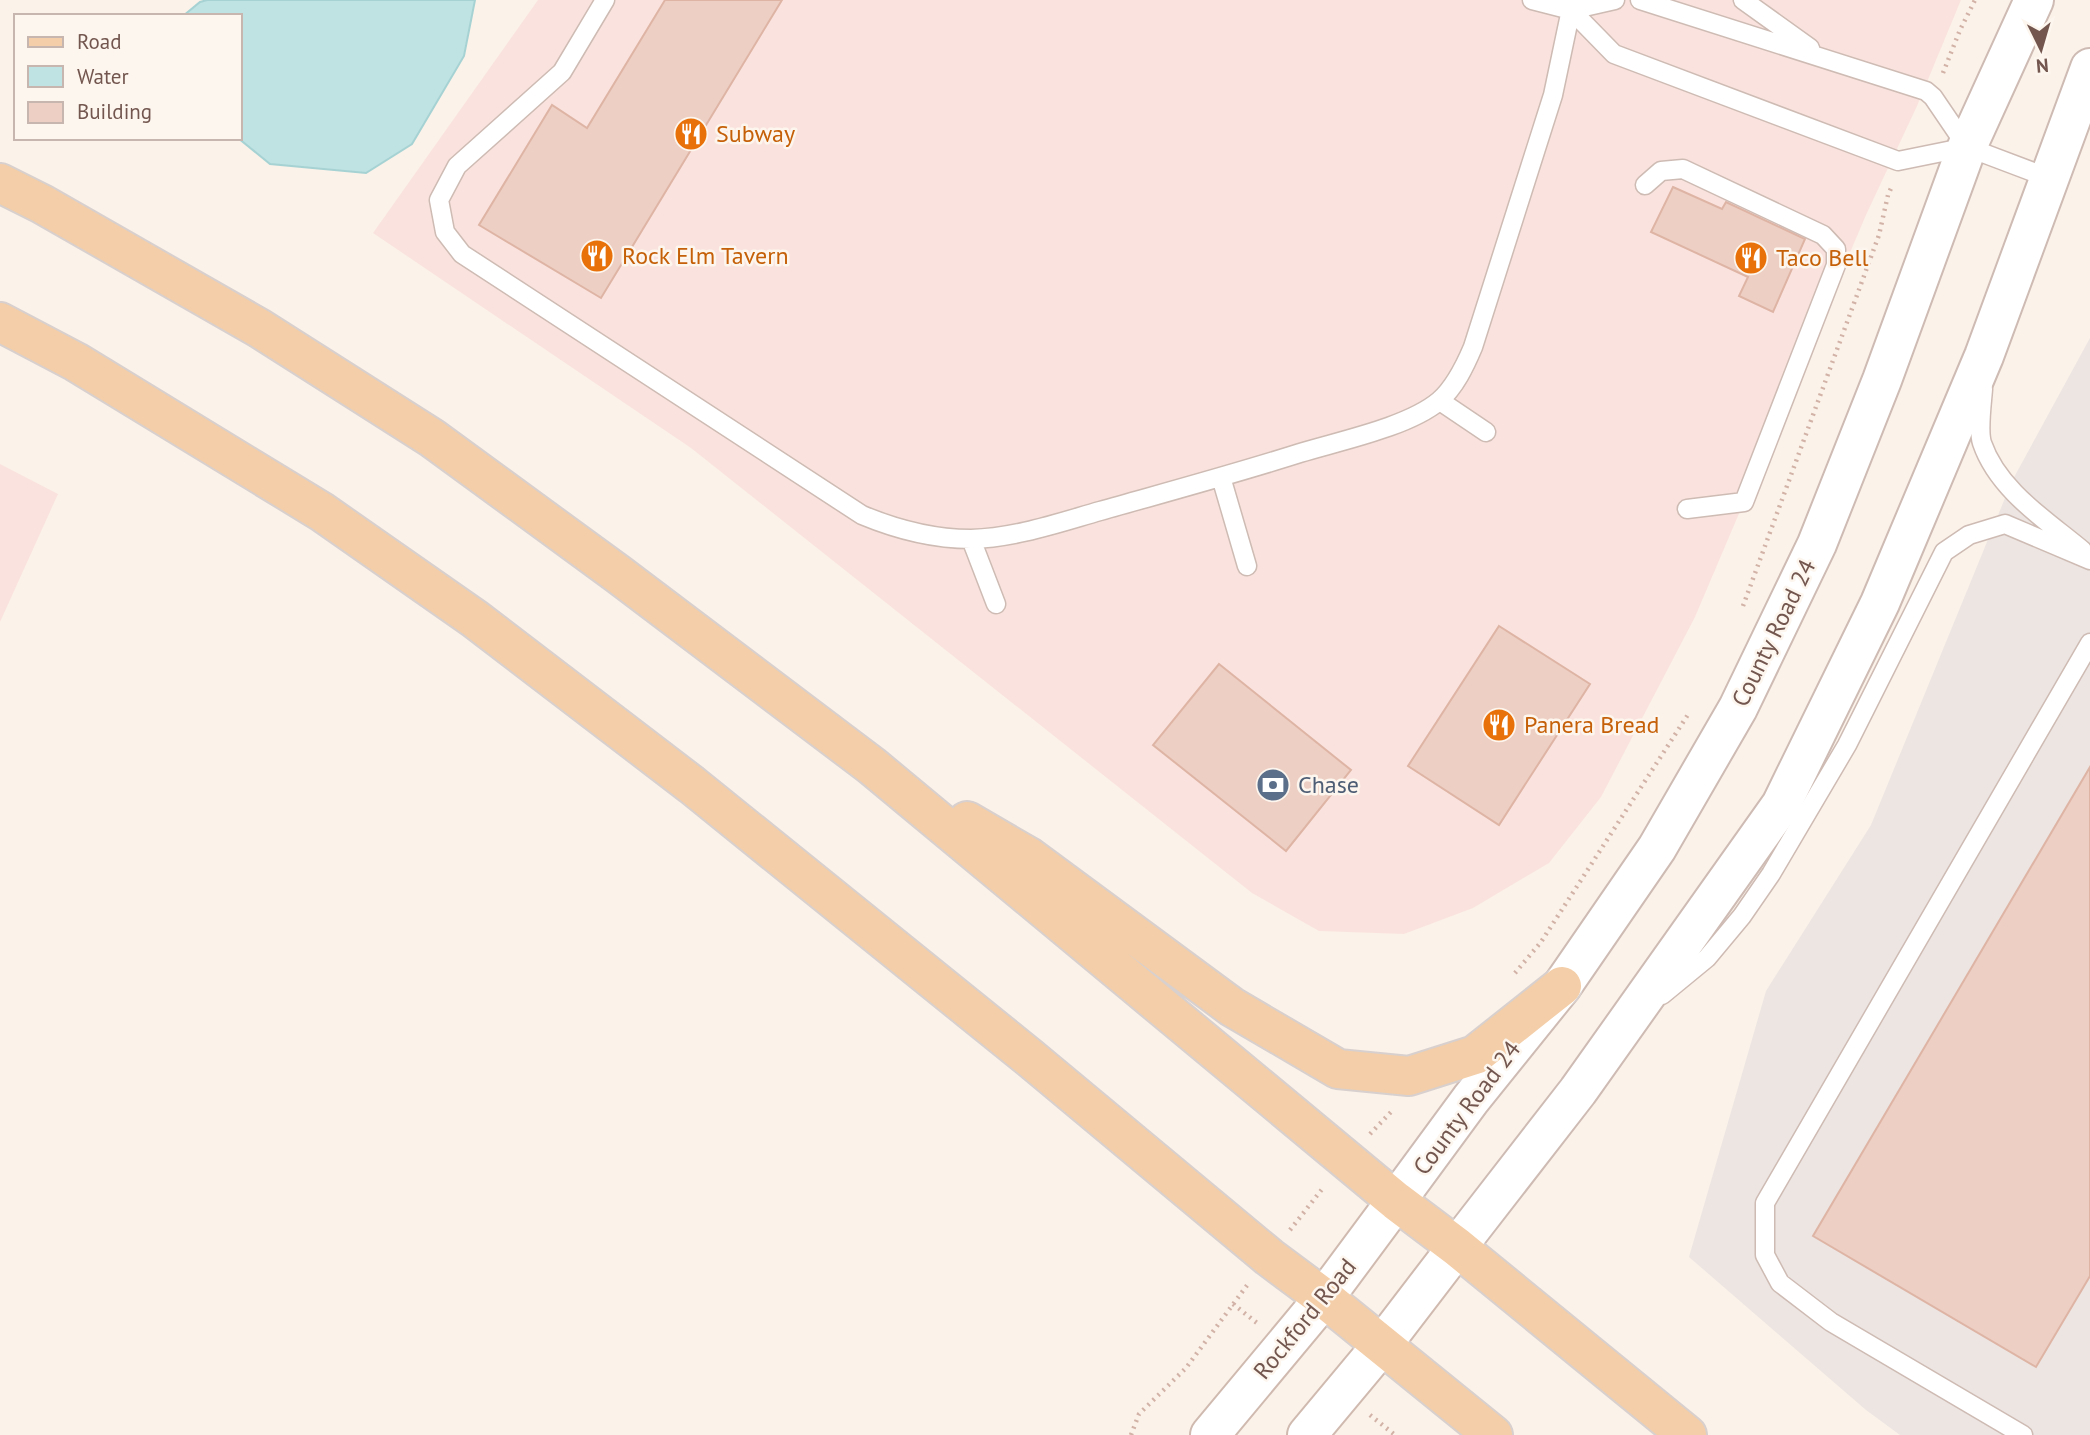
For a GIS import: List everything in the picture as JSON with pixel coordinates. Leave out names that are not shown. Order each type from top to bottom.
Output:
[{"type":"main road","points":[[0,183],[42,204],[259,328],[432,438],[618,574],[872,766],[1396,1201],[1457,1247],[1687,1435]]},
{"type":"main road","points":[[0,322],[76,362],[322,512],[475,619],[703,794],[1269,1257],[1324,1298],[1493,1435]]},
{"type":"main road","points":[[872,766],[1028,857],[1232,1007],[1338,1069],[1409,1076],[1475,1055],[1562,986]]},
{"type":"street","name":"County Road 24","points":[[1396,1201],[1471,1099],[1562,986],[1657,848],[1738,708],[1812,555],[1882,380],[1967,147],[2034,0]]},
{"type":"street","points":[[1307,1435],[1382,1345],[1578,1091],[1781,805],[1880,603],[1984,356],[2090,68]]},
{"type":"street","name":"Rockford Road","points":[[1210,1435],[1324,1298],[1396,1201]]},
{"type":"lane","points":[[605,0],[562,72],[457,166],[439,200],[444,232],[463,254],[862,515],[897,529],[934,537],[971,538],[1012,536],[1221,477],[1387,426],[1416,415],[1440,401],[1461,373],[1473,347],[1553,95],[1572,5]]},
{"type":"lane","points":[[1532,0],[1572,5],[1615,0]]},
{"type":"lane","points":[[1640,0],[1926,91],[1933,97],[1967,147]]},
{"type":"lane","points":[[1743,0],[1824,59]]},
{"type":"lane","points":[[1572,5],[1614,54],[1898,161],[1967,147],[2049,178]]},
{"type":"lane","points":[[1645,185],[1661,171],[1683,169],[1823,235],[1836,249],[1836,265],[1744,502],[1687,509]]},
{"type":"lane","points":[[1984,356],[1981,442],[2016,496],[2090,559]]},
{"type":"lane","points":[[1440,401],[1486,432]]},
{"type":"lane","points":[[1221,477],[1247,566]]},
{"type":"lane","points":[[1625,1026],[1707,958],[1742,916],[1771,874],[1847,745],[1944,552],[1969,535],[2005,524],[2090,559]]},
{"type":"lane","points":[[971,538],[996,604]]},
{"type":"lane","points":[[2023,1435],[1831,1322],[1780,1283],[1765,1255],[1765,1203],[2090,643]]},
{"type":"path","points":[[1933,97],[1975,0]]},
{"type":"path","points":[[1739,616],[1879,234],[1888,195],[1905,161]]},
{"type":"path","points":[[1514,974],[1541,942],[1690,712]]},
{"type":"path","points":[[1130,1435],[1139,1414],[1186,1368],[1346,1158],[1403,1100],[1399,1075]]},
{"type":"shaded area","points":[[538,0],[1961,0],[1917,106],[1866,215],[1695,617],[1601,797],[1549,863],[1473,908],[1404,934],[1319,931],[1252,893],[691,448],[373,233]]},
{"type":"shaded area","points":[[2090,338],[2090,1435],[1900,1435],[1866,1410],[1689,1257],[1766,991],[1871,825],[2012,481]]},
{"type":"shaded area","points":[[0,464],[58,494],[0,622]]},
{"type":"water","points":[[475,0],[464,56],[412,144],[366,173],[270,164],[240,140],[242,14],[185,14],[200,2]]},
{"type":"building","points":[[665,0],[782,0],[601,298],[479,225],[552,105],[587,128]]},
{"type":"building","name":"Taco Bell","points":[[1673,187],[1722,209],[1726,202],[1805,239],[1773,312],[1739,296],[1748,277],[1651,232]]},
{"type":"building","name":"Panera Bread","points":[[1499,626],[1590,684],[1499,825],[1408,766]]},
{"type":"building","points":[[1219,664],[1351,770],[1286,851],[1153,745]]},
{"type":"building","points":[[2090,767],[2090,1276],[2036,1367],[1813,1236]]},
{"type":"place","name":"Subway","points":[[691,134]]},
{"type":"place","name":"Rock Elm Tavern","points":[[597,256]]},
{"type":"place","name":"Taco Bell","points":[[1751,258]]},
{"type":"place","name":"Panera Bread","points":[[1499,725]]},
{"type":"place","name":"Chase","points":[[1273,785]]}]
